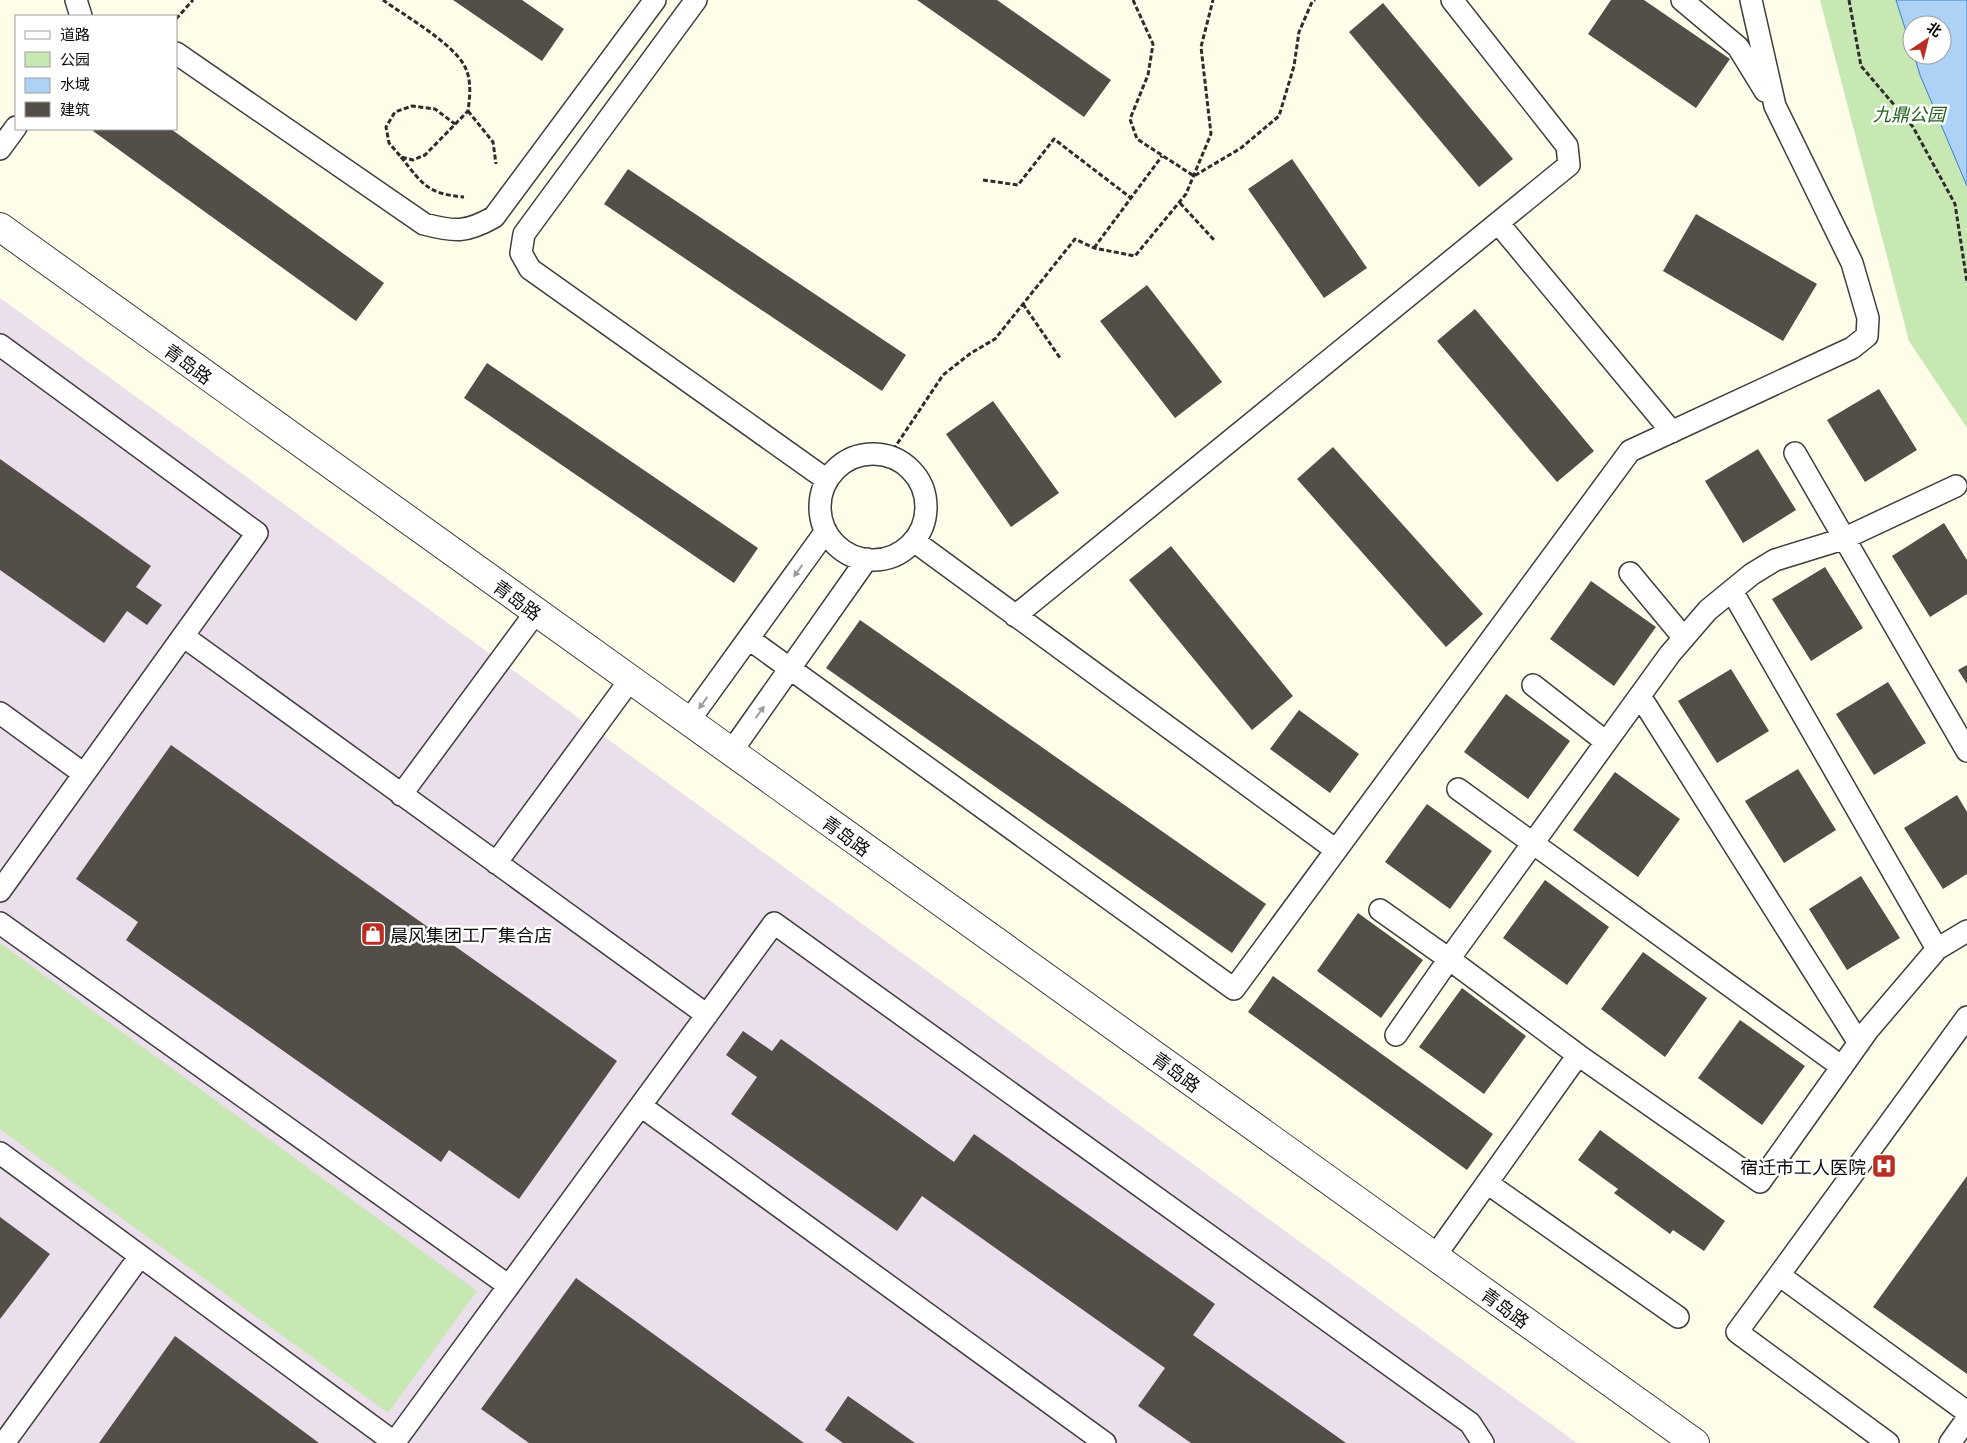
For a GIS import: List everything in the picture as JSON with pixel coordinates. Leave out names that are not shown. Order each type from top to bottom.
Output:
[{"type":"street","name":"青岛路","points":[[0,227],[1695,1443]]},
{"type":"lane","points":[[76,0],[81,15]]},
{"type":"lane","points":[[178,54],[424,224],[460,230],[476,227],[494,217],[655,0]]},
{"type":"lane","points":[[696,0],[524,234],[521,253],[530,269],[827,480]]},
{"type":"lane","points":[[1015,616],[1569,165],[1567,146],[1452,0]]},
{"type":"lane","points":[[749,639],[1234,989],[1630,451],[1852,348],[1867,336],[1868,318],[1852,263],[1775,106],[1738,46],[1682,0]]},
{"type":"lane","points":[[1750,0],[1775,106]]},
{"type":"lane","points":[[0,149],[15,128]]},
{"type":"lane","points":[[1498,224],[1672,432]]},
{"type":"lane","points":[[0,345],[257,533],[0,891]]},
{"type":"lane","points":[[1795,453],[1967,751]]},
{"type":"lane","points":[[871,454],[889,456],[905,464],[917,477],[925,493],[926,510],[923,527],[914,541],[900,552],[885,559],[867,559],[851,555],[836,545],[826,531],[821,515],[821,497],[827,480],[838,467],[853,457],[871,454]]},
{"type":"lane","points":[[1396,1034],[1606,742],[1684,638],[1708,610],[1752,574],[1775,560],[1843,538],[1956,486]]},
{"type":"lane","points":[[688,722],[826,531]]},
{"type":"lane","points":[[914,541],[1336,850]]},
{"type":"lane","points":[[731,752],[867,559]]},
{"type":"lane","points":[[1630,573],[1684,638]]},
{"type":"lane","points":[[1732,591],[1937,949]]},
{"type":"lane","points":[[401,794],[536,612]]},
{"type":"lane","points":[[183,636],[707,1015]]},
{"type":"lane","points":[[496,863],[630,680]]},
{"type":"lane","points":[[1534,685],[1606,742]]},
{"type":"lane","points":[[1640,696],[1859,1044]]},
{"type":"lane","points":[[0,713],[84,774]]},
{"type":"lane","points":[[1458,789],[1842,1067]]},
{"type":"lane","points":[[1380,910],[1578,1055],[1760,1182],[1868,1030],[1937,949],[1967,931]]},
{"type":"lane","points":[[0,922],[508,1286]]},
{"type":"lane","points":[[0,1153],[394,1443],[774,923],[1470,1423],[1483,1443]]},
{"type":"lane","points":[[1888,1443],[1737,1332],[1967,1018]]},
{"type":"lane","points":[[1435,1256],[1578,1055]]},
{"type":"lane","points":[[641,1106],[1104,1443]]},
{"type":"lane","points":[[1487,1183],[1678,1317]]},
{"type":"lane","points":[[4,1443],[140,1256]]},
{"type":"lane","points":[[1779,1275],[1967,1412]]},
{"type":"lane","points":[[1950,1443],[1967,1419]]},
{"type":"path","points":[[178,17],[193,0]]},
{"type":"path","points":[[383,0],[449,47],[464,65],[470,84],[468,111],[425,155],[413,160],[401,157]]},
{"type":"path","points":[[1133,0],[1152,44],[1148,75],[1130,119],[1137,139],[1194,176]]},
{"type":"path","points":[[889,456],[943,376],[971,353],[995,339],[1075,239],[1094,248],[1135,256],[1180,203],[1186,194],[1211,134],[1201,47],[1213,0]]},
{"type":"path","points":[[1194,176],[1241,148],[1279,116],[1294,66],[1299,32],[1312,2],[1315,0]]},
{"type":"path","points":[[1849,0],[1861,66],[1913,128],[1955,204],[1967,282]]},
{"type":"path","points":[[455,124],[434,109],[412,106],[395,112],[386,127],[389,143],[416,177],[430,189],[445,195],[472,198]]},
{"type":"path","points":[[468,111],[493,142],[496,164],[495,172]]},
{"type":"path","points":[[983,180],[1018,185],[1054,139],[1131,198]]},
{"type":"path","points":[[1094,248],[1162,156]]},
{"type":"path","points":[[1180,203],[1214,240]]},
{"type":"path","points":[[1023,304],[1060,358]]},
{"type":"shaded area","points":[[0,298],[1577,1443],[0,1443]]},
{"type":"green space","name":"九鼎公园","points":[[1820,0],[1967,0],[1967,428],[1909,341]]},
{"type":"green space","points":[[0,943],[477,1291],[388,1413],[0,1129]]},
{"type":"water","points":[[1896,0],[1967,0],[1967,186],[1917,65],[1952,65],[1952,15],[1902,15],[1902,19]]},
{"type":"building","points":[[453,0],[522,0],[564,29],[542,61]]},
{"type":"building","points":[[917,0],[997,0],[1111,80],[1084,117]]},
{"type":"building","points":[[1611,0],[1644,0],[1730,59],[1696,108],[1588,34]]},
{"type":"building","points":[[1383,3],[1513,159],[1479,187],[1349,32]]},
{"type":"building","points":[[172,130],[384,283],[356,321],[93,131]]},
{"type":"building","points":[[1292,159],[1367,268],[1324,298],[1248,189]]},
{"type":"building","points":[[628,169],[906,355],[882,391],[604,204]]},
{"type":"building","points":[[1696,214],[1817,284],[1783,341],[1663,271]]},
{"type":"building","points":[[1147,285],[1222,382],[1175,418],[1100,321]]},
{"type":"building","points":[[1475,309],[1594,451],[1557,482],[1437,341]]},
{"type":"building","points":[[487,363],[758,548],[734,583],[464,398]]},
{"type":"building","points":[[1879,389],[1917,450],[1865,482],[1827,420]]},
{"type":"building","points":[[993,401],[1059,493],[1011,527],[946,434]]},
{"type":"building","points":[[1333,447],[1483,614],[1446,647],[1297,479]]},
{"type":"building","points":[[1758,449],[1796,510],[1743,543],[1705,481]]},
{"type":"building","points":[[0,459],[151,566],[136,587],[162,605],[147,625],[127,611],[104,643],[0,570]]},
{"type":"building","points":[[1944,523],[1967,560],[1967,594],[1930,617],[1892,556]]},
{"type":"building","points":[[1171,546],[1293,696],[1252,730],[1129,580]]},
{"type":"building","points":[[1825,567],[1863,628],[1811,661],[1772,599]]},
{"type":"building","points":[[1591,581],[1656,627],[1614,686],[1550,639]]},
{"type":"building","points":[[860,620],[1266,904],[1232,953],[826,668]]},
{"type":"building","points":[[1967,665],[1967,684],[1958,670]]},
{"type":"building","points":[[1731,669],[1769,731],[1717,763],[1678,701]]},
{"type":"building","points":[[1888,682],[1926,743],[1874,775],[1836,714]]},
{"type":"building","points":[[1506,694],[1570,741],[1528,799],[1464,752]]},
{"type":"building","points":[[1299,710],[1359,754],[1330,793],[1270,749]]},
{"type":"building","points":[[171,745],[617,1061],[519,1199],[449,1150],[441,1162],[126,940],[138,922],[76,879]]},
{"type":"building","points":[[1798,769],[1836,830],[1784,863],[1745,801]]},
{"type":"building","points":[[1615,772],[1680,819],[1638,877],[1573,830]]},
{"type":"building","points":[[1957,795],[1967,812],[1967,874],[1943,889],[1904,828]]},
{"type":"building","points":[[1427,804],[1492,851],[1450,909],[1385,862]]},
{"type":"building","points":[[1861,876],[1900,938],[1847,970],[1809,909]]},
{"type":"building","points":[[1545,880],[1609,927],[1567,985],[1503,938]]},
{"type":"building","points":[[1358,913],[1423,960],[1381,1018],[1317,971]]},
{"type":"building","points":[[1643,952],[1707,998],[1665,1057],[1601,1009]]},
{"type":"building","points":[[1273,976],[1493,1134],[1467,1170],[1248,1012]]},
{"type":"building","points":[[1462,988],[1526,1036],[1484,1094],[1419,1047]]},
{"type":"building","points":[[1740,1020],[1805,1066],[1762,1125],[1698,1078]]},
{"type":"building","points":[[743,1031],[772,1051],[781,1039],[954,1162],[974,1134],[1215,1304],[1193,1335],[1346,1443],[1191,1443],[1138,1406],[1165,1368],[922,1196],[897,1231],[731,1114],[757,1077],[726,1055]]},
{"type":"building","points":[[1600,1130],[1725,1221],[1704,1251],[1673,1230],[1670,1234],[1614,1193],[1618,1189],[1578,1160]]},
{"type":"building","points":[[1967,1176],[1967,1374],[1873,1307]]},
{"type":"building","points":[[0,1217],[50,1254],[0,1319]]},
{"type":"building","points":[[576,1278],[804,1443],[529,1443],[481,1409]]},
{"type":"building","points":[[175,1336],[319,1443],[99,1443]]},
{"type":"building","points":[[848,1396],[915,1443],[843,1443],[825,1430]]},
{"type":"place","name":"晨风集团工厂集合店","points":[[373,934]]},
{"type":"place","name":"宿迁市工人医院","points":[[1884,1166]]}]
